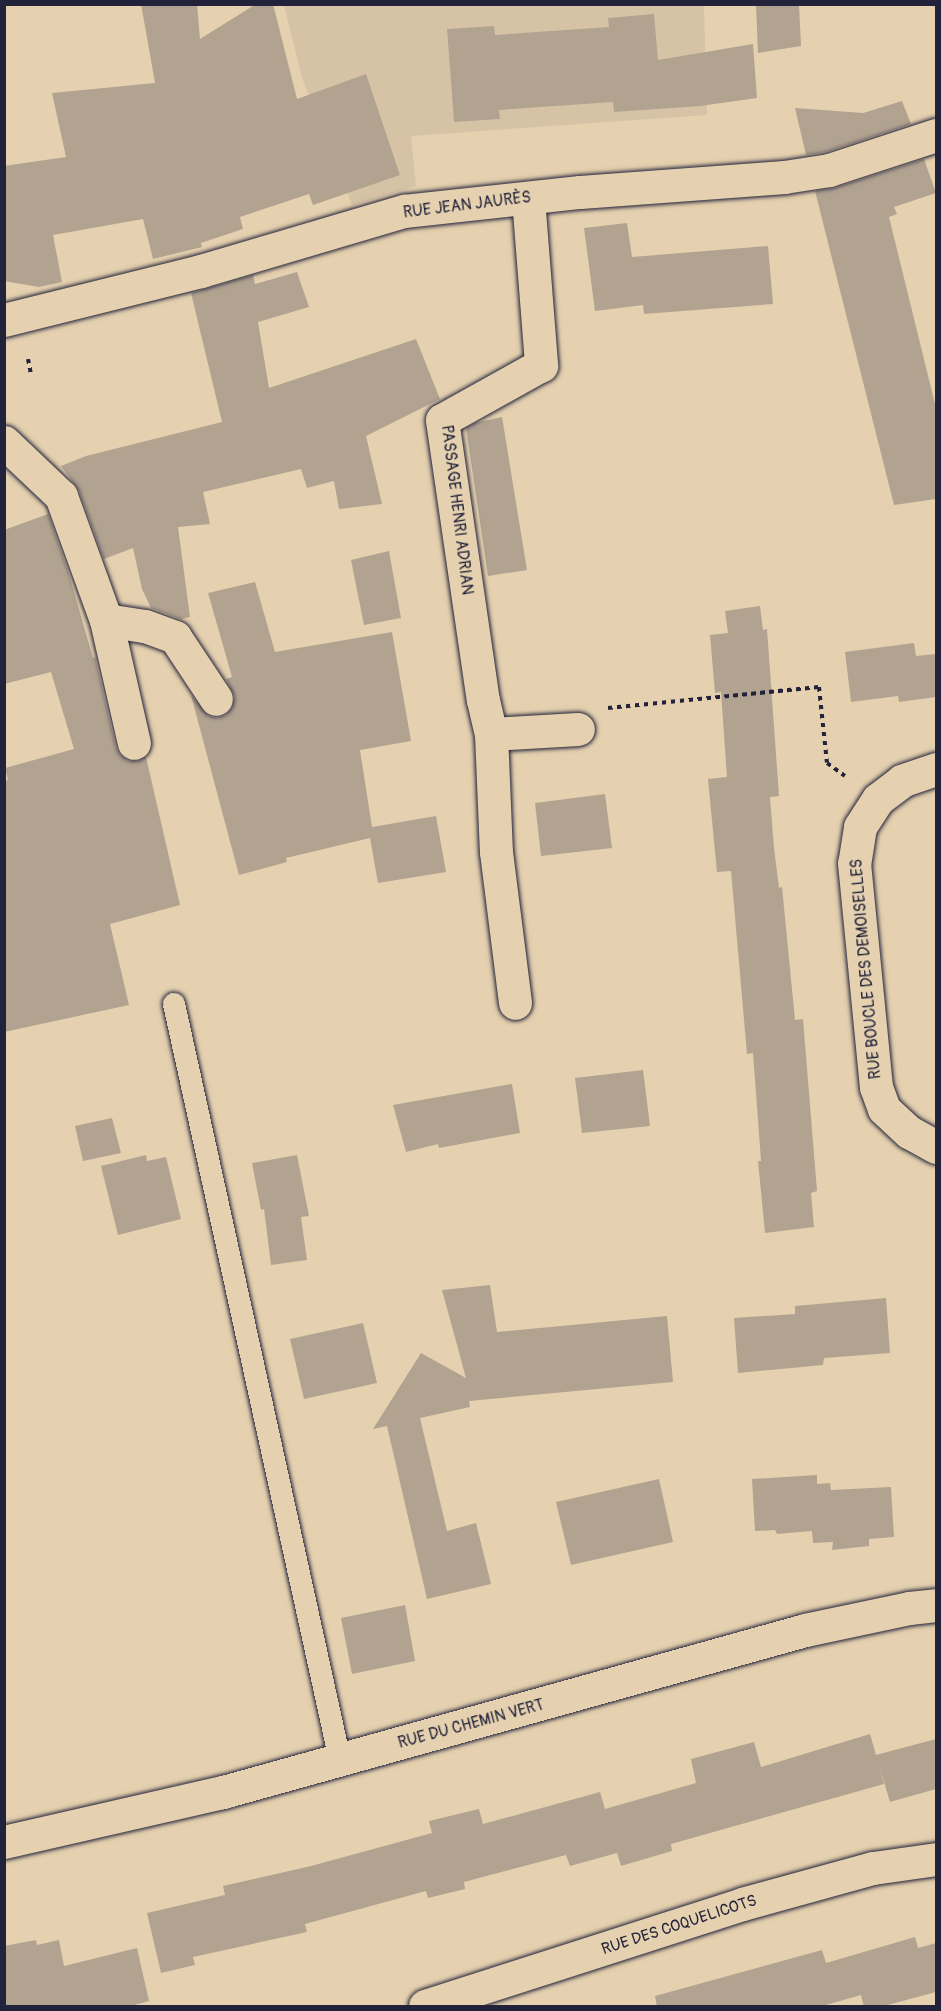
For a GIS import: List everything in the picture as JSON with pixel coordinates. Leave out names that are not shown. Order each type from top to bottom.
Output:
[{"type":"street","name":"RUE JEAN JAURÈS","points":[[4,320],[201,271],[404,211],[528,198],[784,177],[830,170],[936,135]]},
{"type":"street","name":"PASSAGE HENRI ADRIAN","points":[[515,1004],[496,852],[491,734],[483,700],[442,420],[541,365],[528,198]]},
{"type":"street","points":[[4,442],[61,496],[106,620],[134,743]]},
{"type":"street","points":[[106,620],[145,626],[176,637],[216,699]]},
{"type":"street","points":[[491,734],[578,729]]},
{"type":"street","name":"RUE BOUCLE DES DEMOISELLES","points":[[936,769],[902,781],[878,799],[860,827],[854,863],[876,1088],[884,1109],[909,1132],[936,1147]]},
{"type":"street","name":"RUE DU CHEMIN VERT","points":[[4,1842],[223,1792],[805,1630],[909,1608],[936,1605]]},
{"type":"street","name":"RUE DES COQUELICOTS","points":[[425,2007],[742,1904],[873,1868],[936,1859]]},
{"type":"lane","points":[[174,1004],[340,1760]]},
{"type":"path","points":[[28,359],[31,374]]},
{"type":"path","points":[[578,729],[594,709],[819,687],[827,764],[878,799]]},
{"type":"shaded area","points":[[284,5],[704,5],[707,115],[411,136],[416,186],[352,205],[302,78]]},
{"type":"building","points":[[141,4],[197,4],[200,39],[256,4],[273,4],[297,99],[366,74],[400,175],[313,205],[309,194],[240,217],[243,229],[201,243],[202,247],[153,259],[143,219],[53,235],[62,282],[39,287],[4,281],[4,166],[66,157],[52,93],[155,83]]},
{"type":"building","points":[[756,4],[799,4],[801,46],[758,53]]},
{"type":"building","points":[[654,14],[658,60],[753,44],[757,98],[700,106],[614,112],[613,102],[499,110],[500,119],[454,122],[447,29],[494,26],[495,35],[609,27],[608,18]]},
{"type":"building","points":[[902,101],[911,124],[825,152],[806,155],[795,108],[863,113]]},
{"type":"building","points":[[924,159],[936,193],[894,207],[897,214],[889,217],[936,408],[936,499],[894,505],[815,191],[835,188]]},
{"type":"building","points":[[627,223],[632,257],[768,246],[773,304],[644,314],[643,305],[595,311],[584,228]]},
{"type":"building","points":[[297,272],[309,307],[258,322],[269,388],[416,339],[440,399],[366,436],[382,504],[339,509],[334,481],[307,488],[301,469],[203,492],[210,524],[178,527],[190,617],[181,619],[151,608],[142,589],[133,548],[104,559],[79,490],[61,466],[86,456],[222,422],[191,293],[253,275],[255,284]]},
{"type":"building","points":[[502,417],[527,570],[488,576],[466,428],[475,423]]},
{"type":"building","points":[[48,514],[68,571],[93,658],[95,657],[116,748],[120,755],[128,761],[138,761],[146,757],[180,905],[110,924],[129,1005],[4,1032],[4,781],[8,780],[5,768],[74,749],[51,672],[4,684],[4,530]]},
{"type":"building","points":[[389,551],[401,618],[364,625],[351,560]]},
{"type":"building","points":[[255,582],[275,652],[392,632],[411,741],[360,750],[372,827],[436,816],[446,872],[378,883],[370,838],[286,858],[287,862],[239,875],[191,695],[208,716],[217,718],[226,715],[232,708],[235,697],[226,679],[232,677],[208,593]]},
{"type":"building","points":[[760,606],[763,630],[767,629],[779,796],[770,797],[774,848],[779,888],[782,887],[795,1020],[803,1019],[817,1191],[811,1193],[814,1227],[765,1233],[758,1161],[761,1161],[753,1053],[747,1054],[731,871],[717,872],[708,779],[727,777],[721,692],[715,693],[710,635],[728,633],[725,611]]},
{"type":"building","points":[[914,643],[916,656],[936,654],[936,697],[899,702],[898,696],[851,702],[845,652]]},
{"type":"building","points":[[605,794],[612,848],[541,856],[535,803]]},
{"type":"building","points":[[643,1070],[650,1126],[582,1133],[575,1078]]},
{"type":"building","points":[[512,1084],[520,1133],[439,1148],[438,1144],[406,1152],[393,1105]]},
{"type":"building","points":[[112,1118],[121,1153],[83,1161],[75,1126]]},
{"type":"building","points":[[146,1155],[147,1161],[166,1157],[181,1219],[118,1235],[101,1166]]},
{"type":"building","points":[[297,1155],[309,1216],[301,1217],[307,1260],[271,1265],[264,1209],[261,1210],[252,1163]]},
{"type":"building","points":[[490,1285],[497,1332],[667,1316],[673,1382],[469,1401],[470,1407],[420,1418],[447,1531],[476,1523],[491,1584],[427,1599],[387,1426],[373,1429],[421,1353],[466,1378],[442,1290]]},
{"type":"building","points":[[886,1298],[890,1353],[824,1358],[823,1365],[738,1373],[734,1318],[795,1314],[795,1306]]},
{"type":"building","points":[[363,1323],[377,1383],[304,1399],[290,1339]]},
{"type":"building","points":[[817,1475],[817,1484],[830,1483],[831,1490],[891,1487],[894,1537],[869,1539],[869,1546],[832,1550],[833,1542],[813,1543],[812,1531],[777,1534],[775,1530],[755,1531],[752,1479]]},
{"type":"building","points":[[659,1479],[673,1542],[571,1565],[556,1502]]},
{"type":"building","points":[[405,1605],[415,1661],[352,1674],[341,1618]]},
{"type":"building","points":[[870,1734],[876,1755],[936,1739],[936,1789],[890,1802],[879,1765],[884,1784],[671,1844],[672,1851],[621,1866],[617,1853],[570,1866],[566,1855],[464,1882],[465,1889],[428,1898],[426,1891],[305,1924],[307,1932],[193,1957],[195,1965],[161,1973],[147,1913],[225,1895],[223,1886],[311,1866],[432,1833],[429,1821],[479,1809],[483,1824],[600,1792],[605,1809],[696,1783],[691,1759],[754,1742],[761,1767]]},
{"type":"building","points":[[915,1937],[918,1948],[936,1943],[936,1992],[880,2007],[864,2007],[861,1995],[819,2007],[657,2007],[655,1996],[822,1950],[826,1963]]},
{"type":"building","points":[[36,1940],[37,1945],[59,1940],[64,1966],[137,1948],[149,2001],[127,2007],[4,2007],[4,1946]]}]
